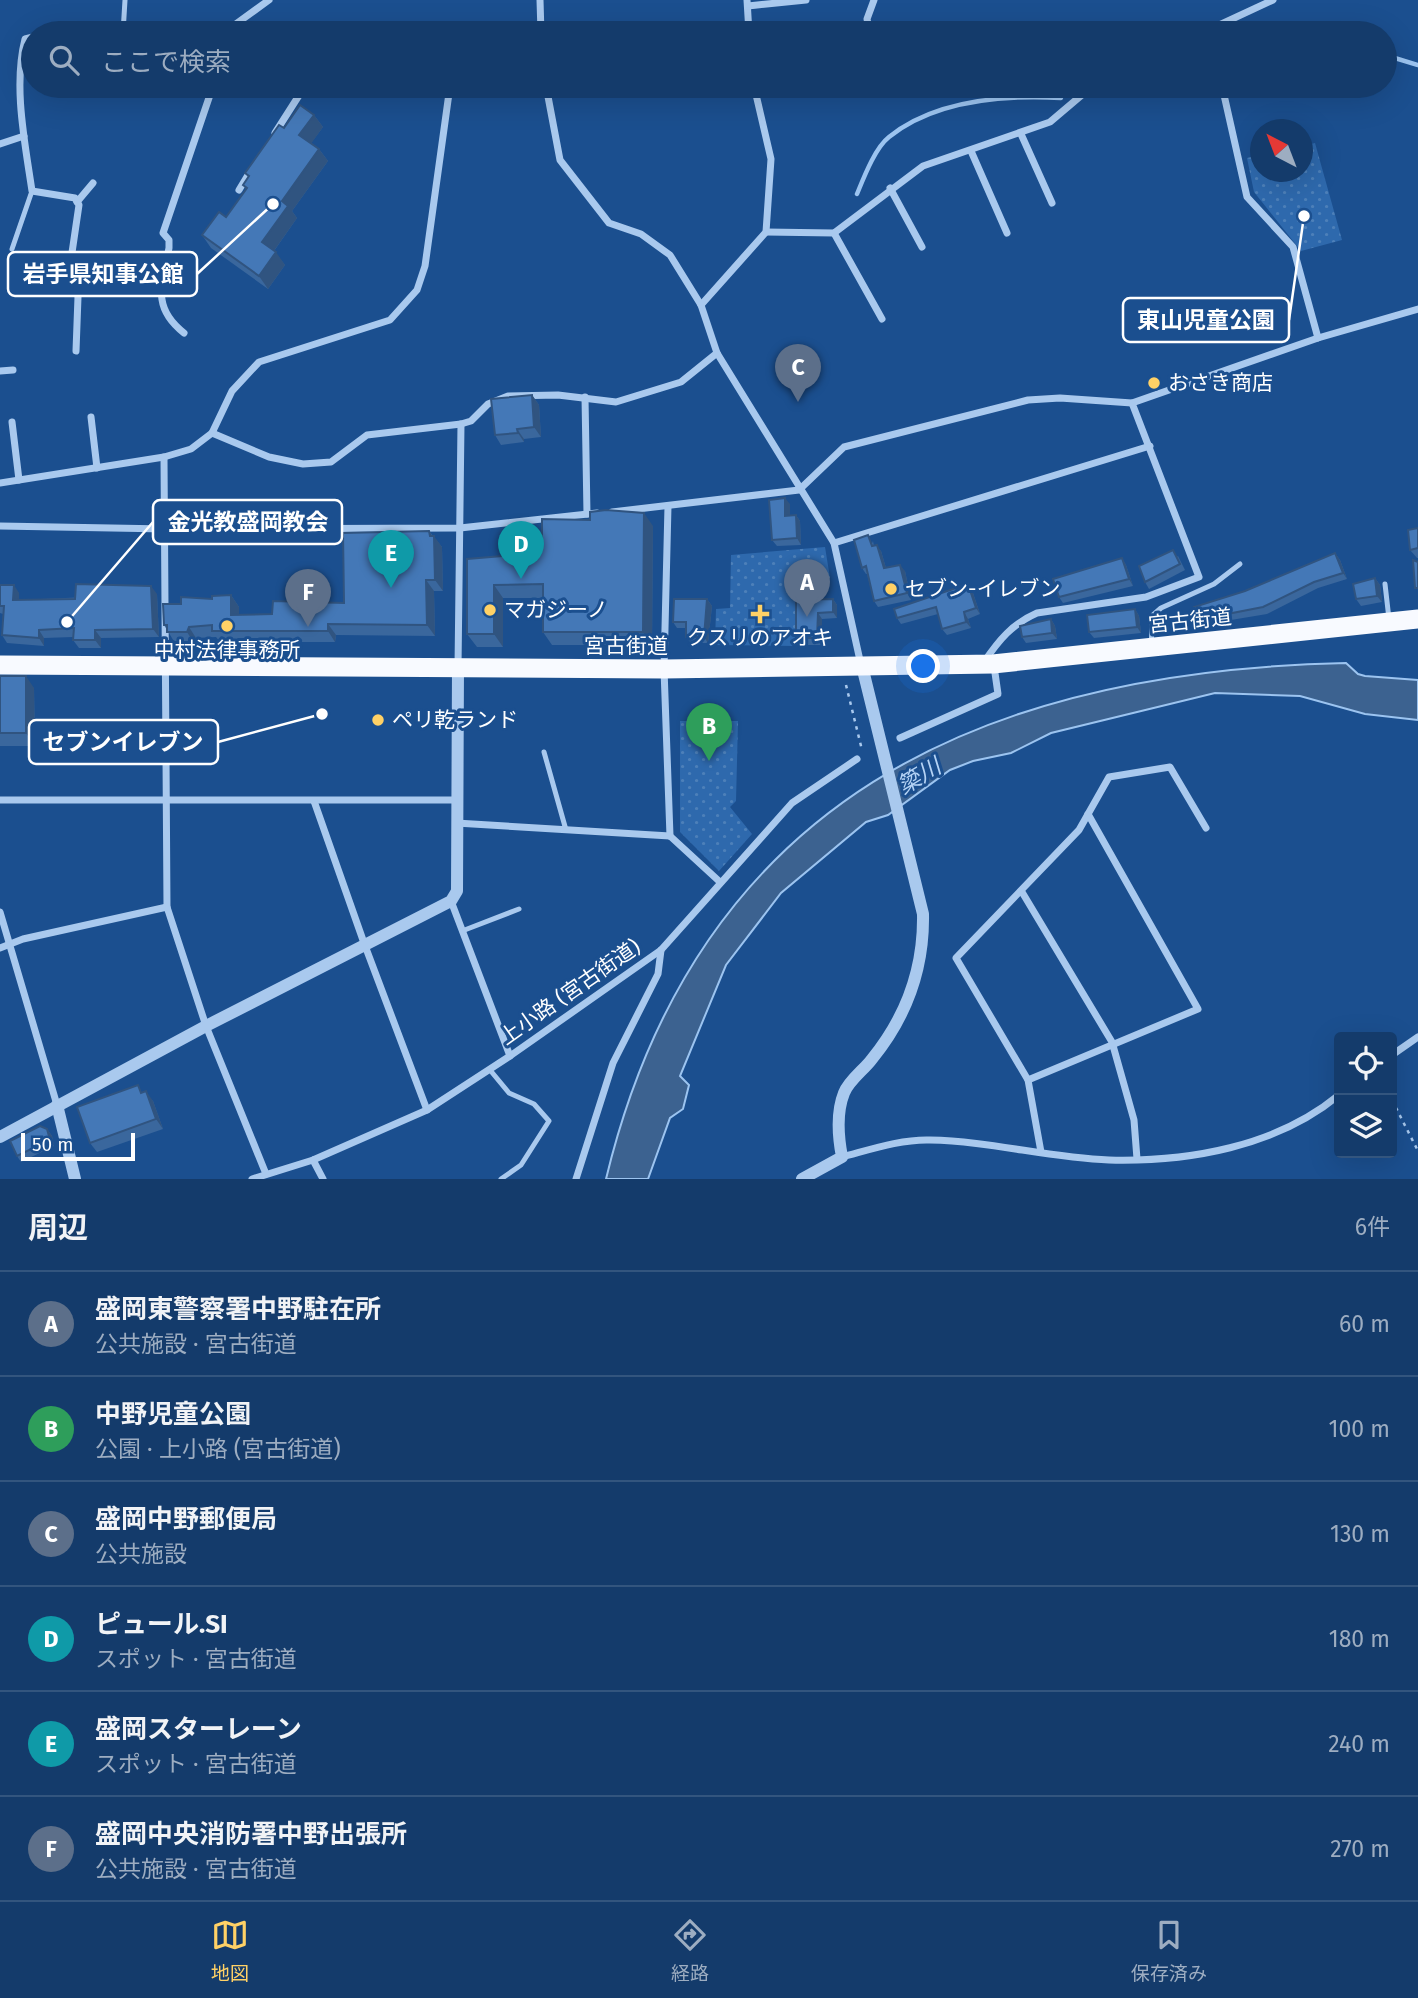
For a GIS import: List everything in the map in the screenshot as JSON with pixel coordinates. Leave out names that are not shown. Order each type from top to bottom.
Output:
[{"type":"highway","name":"宮古街道","points":[[0,665],[664,669],[988,663],[1418,619]]},
{"type":"street","points":[[243,21],[269,0]]},
{"type":"street","points":[[540,0],[541,21]]},
{"type":"street","points":[[748,21],[747,3],[806,0]]},
{"type":"street","points":[[867,21],[874,0]]},
{"type":"street","points":[[1228,21],[1273,0]]},
{"type":"street","points":[[22,98],[24,136],[32,191],[75,198],[79,205],[69,273],[78,298],[76,351]]},
{"type":"street","points":[[184,333],[167,318],[160,295],[169,248],[169,240],[163,233],[209,98]]},
{"type":"street","points":[[268,144],[297,98]]},
{"type":"street","points":[[0,483],[164,457],[191,449],[212,433],[232,391],[259,362],[390,320],[417,290],[429,241],[448,98]]},
{"type":"street","points":[[548,98],[560,160],[609,223],[641,234],[670,255],[701,306],[717,353],[834,543],[923,914],[924,948],[914,987],[897,1022],[873,1058],[845,1090],[839,1114],[842,1157]]},
{"type":"street","points":[[701,306],[766,232],[771,159],[757,98]]},
{"type":"street","points":[[766,232],[834,233],[890,188],[923,166],[1050,122],[1078,98]]},
{"type":"street","points":[[1225,98],[1247,197],[1293,247],[1318,338]]},
{"type":"street","points":[[1021,134],[1052,203]]},
{"type":"street","points":[[0,144],[24,136]]},
{"type":"street","points":[[971,151],[1007,233]]},
{"type":"street","points":[[239,190],[253,167]]},
{"type":"street","points":[[77,202],[93,183]]},
{"type":"street","points":[[890,188],[922,247]]},
{"type":"street","points":[[834,233],[882,319]]},
{"type":"street","points":[[0,526],[167,530],[460,527],[799,490],[844,447],[1028,400],[1060,398],[1132,403],[1318,338],[1418,309]]},
{"type":"street","points":[[212,433],[269,457],[303,464],[331,462],[367,435],[461,424],[471,421],[488,404],[509,396],[585,397],[616,402],[681,382],[717,353]]},
{"type":"street","points":[[0,371],[13,370]]},
{"type":"street","points":[[585,397],[587,514]]},
{"type":"street","points":[[900,738],[998,694],[988,663],[1001,637],[1022,620],[1037,613],[1146,597],[1199,577],[1132,403]]},
{"type":"street","points":[[91,417],[97,468]]},
{"type":"street","points":[[12,422],[19,480]]},
{"type":"street","points":[[0,1137],[364,943],[451,901],[457,891],[461,424]]},
{"type":"street","points":[[834,543],[1150,446]]},
{"type":"street","points":[[164,457],[167,530],[167,907],[206,1026],[266,1174]]},
{"type":"street","points":[[668,506],[664,669],[670,836]]},
{"type":"street","name":"上小路 (宮古街道)","points":[[252,1179],[313,1160],[428,1110],[490,1070],[661,950],[792,803],[857,759]]},
{"type":"street","points":[[1041,1152],[1028,1080],[956,958],[1080,830],[1108,777],[1170,767],[1206,828]]},
{"type":"street","points":[[0,800],[456,800]]},
{"type":"street","points":[[314,801],[364,943],[428,1110]]},
{"type":"street","points":[[1028,1080],[1112,1042],[1198,1009],[1088,814]]},
{"type":"street","points":[[456,823],[670,836],[719,882]]},
{"type":"street","points":[[1022,892],[1112,1042],[1134,1120],[1137,1159]]},
{"type":"street","points":[[451,901],[510,1056]]},
{"type":"street","points":[[0,948],[167,907]]},
{"type":"street","points":[[0,912],[57,1105],[75,1179]]},
{"type":"street","points":[[576,1179],[614,1063],[658,974],[661,950]]},
{"type":"street","points":[[1397,1052],[1418,1037]]},
{"type":"street","points":[[802,1179],[842,1157],[928,1139],[1108,1160],[1187,1157],[1245,1144],[1286,1128],[1334,1098]]},
{"type":"street","points":[[313,1160],[323,1179]]},
{"type":"lane","points":[[124,21],[125,0]]},
{"type":"lane","points":[[12,250],[32,191]]},
{"type":"lane","points":[[1151,648],[1153,615],[1161,608],[1214,584],[1240,564]]},
{"type":"lane","points":[[1385,584],[1389,621]]},
{"type":"lane","points":[[544,752],[566,830]]},
{"type":"lane","points":[[462,931],[519,909]]},
{"type":"lane","points":[[490,1070],[509,1093],[534,1104],[549,1121],[521,1166],[501,1179]]},
{"type":"path","points":[[846,685],[863,749],[857,759]]},
{"type":"path","points":[[1397,1110],[1418,1151]]},
{"type":"shaded area","points":[[1313,144],[1342,240],[1301,251],[1254,192],[1252,182],[1313,182]]},
{"type":"shaded area","points":[[825,547],[830,578],[796,581],[796,646],[715,645],[716,609],[730,608],[731,555]]},
{"type":"shaded area","points":[[680,721],[738,721],[736,801],[730,807],[752,834],[719,871],[680,832]]},
{"type":"water","name":"簗川","points":[[1346,663],[1358,674],[1365,676],[1418,680],[1418,720],[1365,714],[1300,696],[1215,693],[1051,733],[1011,753],[973,761],[950,770],[888,815],[866,822],[781,893],[726,965],[680,1076],[689,1085],[683,1109],[670,1118],[648,1179],[606,1179],[649,1048],[709,940],[784,851],[873,782],[975,730],[1089,694],[1213,672]]},
{"type":"building","points":[[300,105],[314,115],[299,135],[319,149],[282,201],[288,206],[262,242],[276,252],[259,276],[202,235],[219,212],[226,217],[247,188],[243,185],[249,176],[245,173],[279,125],[284,128]]},
{"type":"building","points":[[532,395],[534,427],[517,429],[518,433],[495,435],[491,399]]},
{"type":"building","points":[[785,498],[785,516],[796,515],[797,538],[772,540],[769,500]]},
{"type":"building","points":[[606,510],[644,513],[643,632],[543,632],[543,584],[494,585],[494,634],[467,634],[467,559],[502,556],[502,547],[542,546],[542,519],[590,520],[590,512]]},
{"type":"building","points":[[1418,528],[1418,548],[1410,550],[1408,530]]},
{"type":"building","points":[[429,531],[430,536],[434,536],[435,580],[426,580],[427,625],[328,624],[328,631],[212,631],[212,625],[189,627],[187,632],[167,632],[167,625],[164,625],[163,604],[181,604],[181,597],[212,599],[212,596],[231,595],[231,615],[272,614],[273,601],[344,603],[343,533]]},
{"type":"building","points":[[868,535],[872,546],[877,545],[884,568],[900,565],[907,593],[874,601],[866,566],[862,568],[854,540]]},
{"type":"building","points":[[1173,550],[1180,564],[1145,582],[1139,566]]},
{"type":"building","points":[[1335,553],[1343,573],[1314,582],[1263,607],[1227,614],[1225,609],[1199,618],[1194,607],[1245,591]]},
{"type":"building","points":[[1122,558],[1129,579],[1059,597],[1053,579]]},
{"type":"building","points":[[1413,560],[1418,562],[1418,588],[1415,588]]},
{"type":"building","points":[[1375,578],[1377,596],[1356,599],[1353,584]]},
{"type":"building","points":[[76,584],[151,586],[153,629],[95,630],[95,640],[73,640],[74,628],[39,630],[39,638],[2,635],[4,606],[0,606],[0,585],[14,585],[13,600],[75,599]]},
{"type":"building","points":[[968,584],[976,608],[964,612],[966,622],[942,629],[936,607],[897,618],[894,609]]},
{"type":"building","points":[[674,599],[707,599],[704,637],[686,637],[686,622],[673,622]]},
{"type":"building","points":[[833,599],[833,612],[818,613],[817,638],[796,638],[796,600]]},
{"type":"building","points":[[1135,609],[1137,627],[1089,632],[1087,615]]},
{"type":"building","points":[[1051,619],[1052,633],[1022,637],[1020,626]]},
{"type":"building","points":[[0,676],[26,676],[26,733],[0,733]]},
{"type":"building","points":[[138,1085],[141,1093],[146,1091],[156,1119],[90,1143],[77,1107]]},
{"type":"building","points":[[40,1126],[47,1129],[50,1140],[17,1156],[10,1141]]},
{"type":"waterway","points":[[1397,59],[1418,65]]},
{"type":"waterway","points":[[857,194],[870,163],[884,142],[907,125],[927,115],[971,102],[994,99],[1061,98]]},
{"type":"place","name":"岩手県知事公館","points":[[273,204]]},
{"type":"place","name":"東山児童公園","points":[[1304,216]]},
{"type":"place","name":"おさき商店","points":[[1154,383]]},
{"type":"place","name":"盛岡中野郵便局","points":[[798,402]]},
{"type":"place","name":"ピュール.SI","points":[[521,579]]},
{"type":"place","name":"盛岡スターレーン","points":[[391,588]]},
{"type":"place","name":"セブン-イレブン","points":[[891,589]]},
{"type":"place","name":"マガジーノ","points":[[490,610]]},
{"type":"place","name":"クスリのアオキ","points":[[760,614]]},
{"type":"place","name":"盛岡東警察署中野駐在所","points":[[807,617]]},
{"type":"place","name":"金光教盛岡教会","points":[[67,622]]},
{"type":"place","name":"中村法律事務所","points":[[227,626]]},
{"type":"place","name":"盛岡中央消防署中野出張所","points":[[308,627]]},
{"type":"place","name":"セブンイレブン","points":[[322,714]]},
{"type":"place","name":"ペリ乾ランド","points":[[378,720]]},
{"type":"place","name":"中野児童公園","points":[[709,761]]}]
